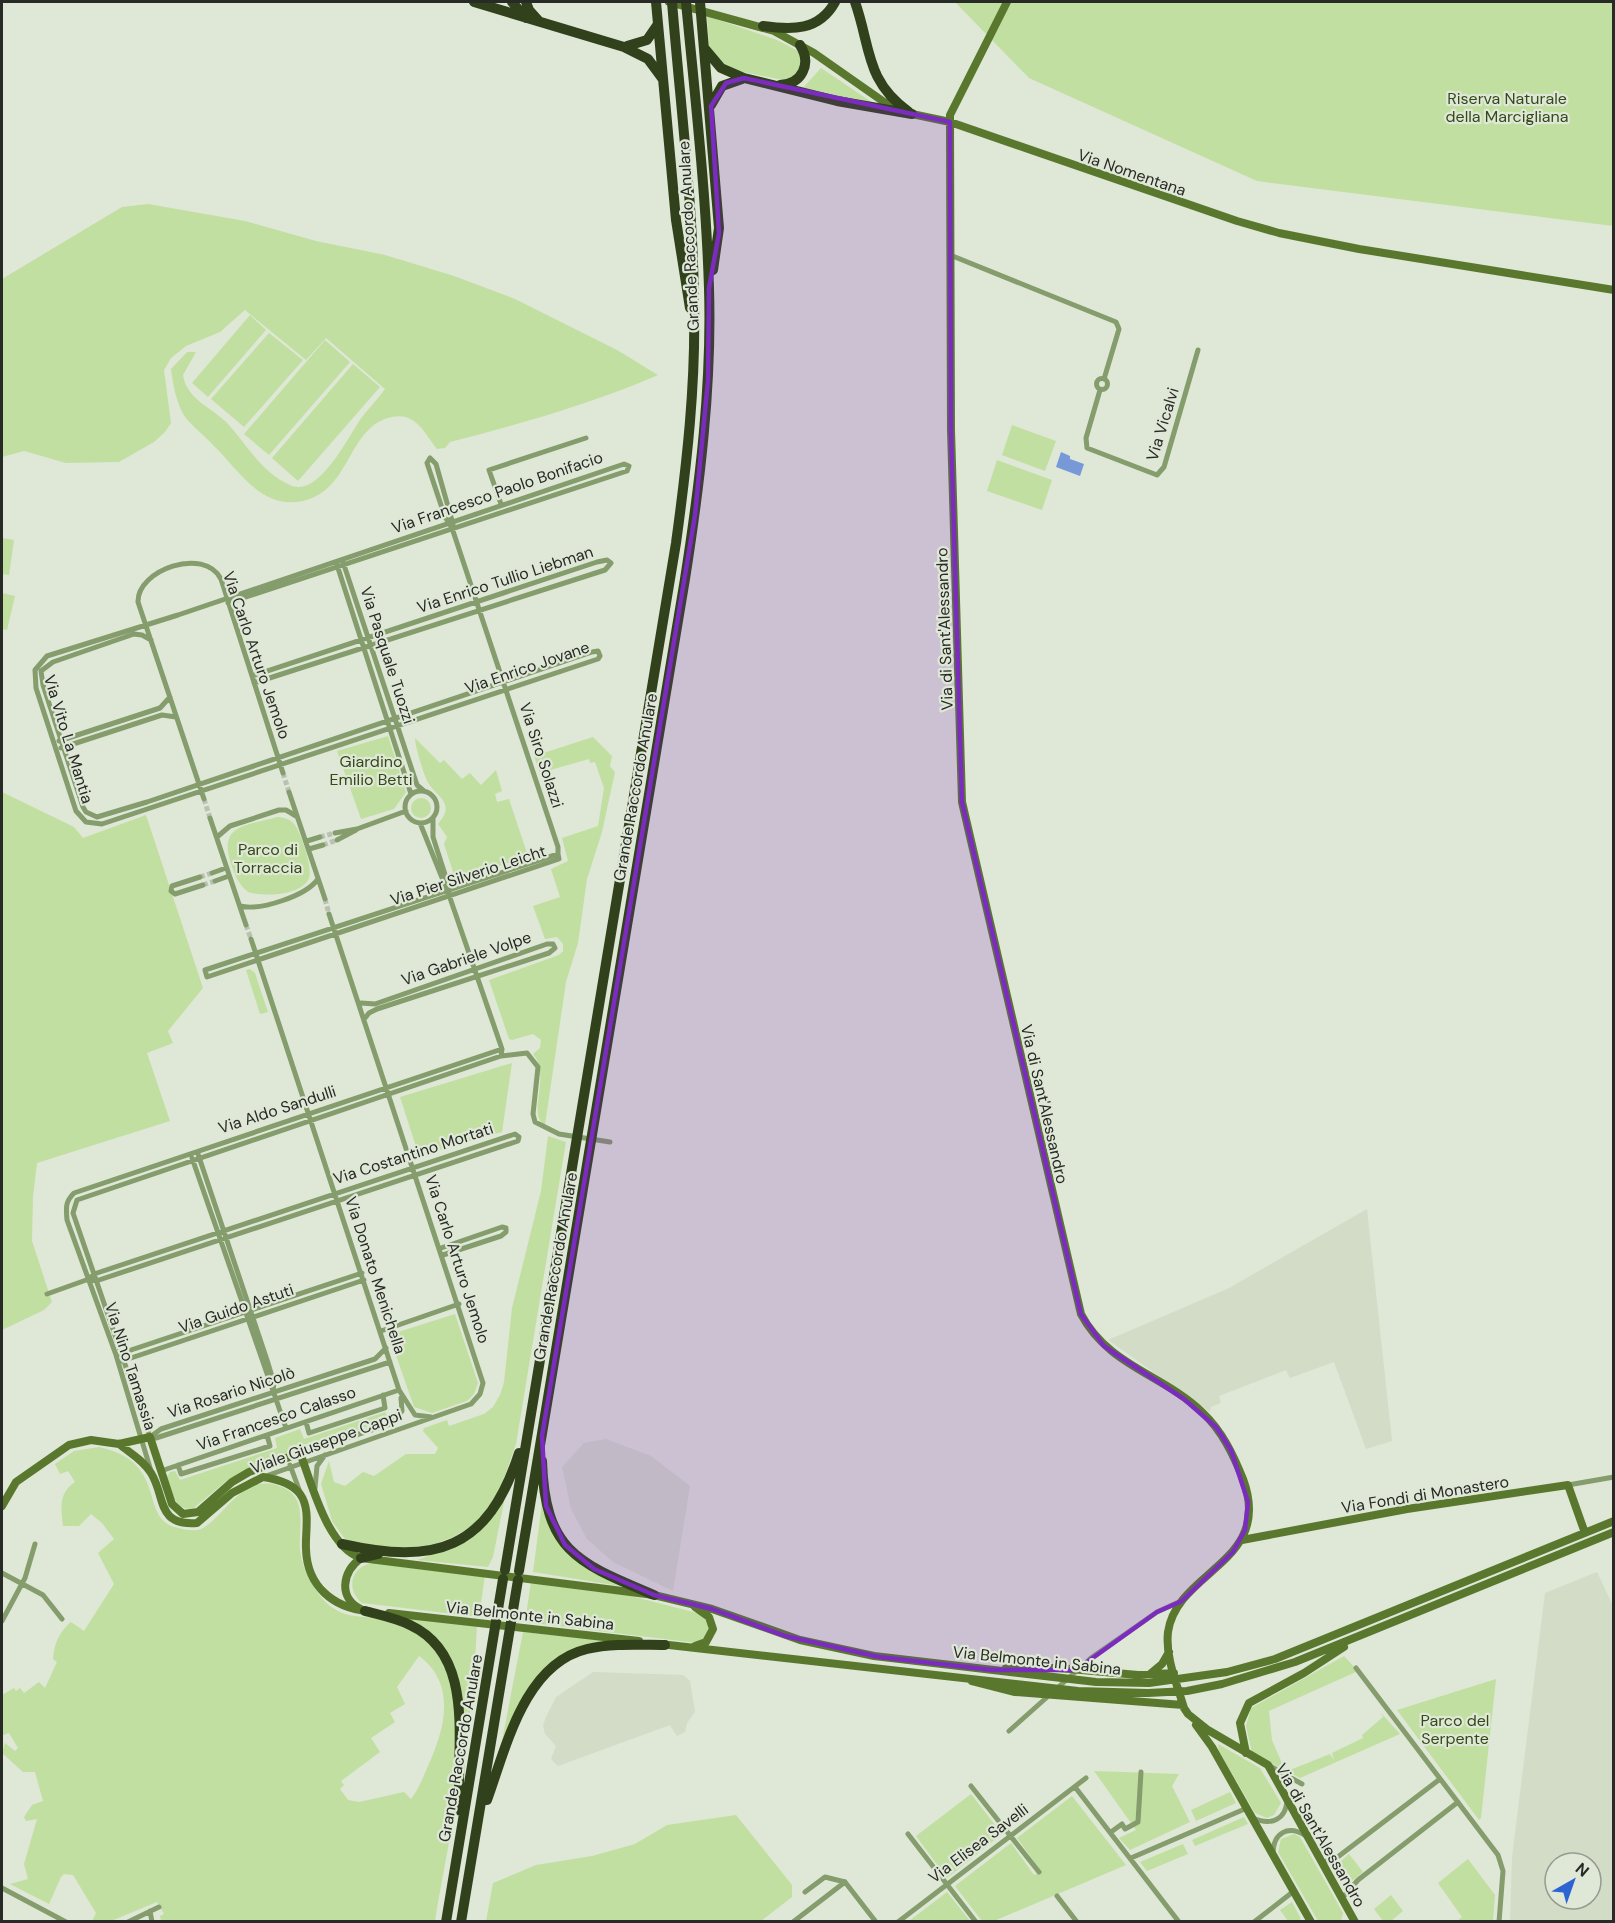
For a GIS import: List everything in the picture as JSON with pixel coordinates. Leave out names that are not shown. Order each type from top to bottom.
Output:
[{"type":"highway","points":[[474,2],[624,46],[648,59],[663,81]]},
{"type":"highway","points":[[512,2],[526,18]]},
{"type":"highway","points":[[526,2],[531,13],[540,22]]},
{"type":"highway","points":[[656,2],[676,220],[694,329]]},
{"type":"highway","name":"Grande Raccordo Anulare","points":[[446,1922],[676,543],[689,440],[694,329],[692,244],[670,2]]},
{"type":"highway","name":"Grande Raccordo Anulare","points":[[461,1922],[695,515],[708,380],[709,288],[686,2]]},
{"type":"highway","points":[[700,2],[711,106],[719,237],[709,288]]},
{"type":"highway","points":[[763,26],[782,29],[811,26],[825,16],[835,2]]},
{"type":"highway","points":[[855,2],[878,80],[890,98],[912,114]]},
{"type":"highway","points":[[624,46],[636,46],[646,40],[658,24]]},
{"type":"highway","points":[[776,85],[790,84],[804,72],[806,56],[800,45]]},
{"type":"highway","points":[[705,49],[721,68],[744,78],[837,101],[912,114]]},
{"type":"highway","points":[[711,106],[722,86],[733,80],[744,78]]},
{"type":"highway","points":[[361,1558],[369,1555],[436,1550],[459,1540],[480,1524],[495,1505],[510,1476],[530,1418]]},
{"type":"highway","points":[[542,1436],[546,1506],[561,1539],[574,1554],[594,1569],[654,1595]]},
{"type":"highway","points":[[342,1544],[400,1553]]},
{"type":"highway","points":[[365,1611],[410,1624],[419,1630],[440,1650],[451,1670],[457,1703],[462,1827]]},
{"type":"highway","points":[[477,1826],[527,1700],[546,1673],[568,1656],[587,1649],[665,1645]]},
{"type":"street","name":"Via Nomentana","points":[[670,2],[763,26],[800,45],[873,96],[912,114],[950,122],[1265,229],[1338,245],[1614,290]]},
{"type":"street","points":[[950,122],[950,115],[1007,2]]},
{"type":"street","name":"Via di Sant'Alessandro","points":[[950,122],[951,430],[962,802],[1081,1314],[1090,1332],[1104,1346],[1201,1411],[1217,1428],[1231,1450],[1244,1481],[1248,1502],[1242,1540],[1182,1601],[1170,1625],[1169,1651],[1183,1705],[1188,1714],[1220,1739],[1268,1766],[1355,1922]]},
{"type":"street","name":"Via Vicalvi","points":[[950,255],[1116,322],[1119,329],[1104,379],[1108,386],[1100,390],[1086,438],[1087,448],[1093,453],[1158,475],[1164,466],[1198,350]]},
{"type":"street","points":[[501,504],[489,470],[586,438]]},
{"type":"street","name":"Via Siro Solazzi","points":[[450,522],[436,464],[430,458],[427,463],[450,522],[504,683],[558,846],[558,854]]},
{"type":"street","name":"Via Francesco Paolo Bonifacio","points":[[39,663],[47,656],[227,601],[627,471],[629,466],[626,464],[501,504],[340,563]]},
{"type":"street","name":"Via Enrico Tullio Liebman","points":[[252,676],[597,562],[607,560],[611,563],[605,570],[254,683]]},
{"type":"street","name":"Via Carlo Arturo Jemolo","points":[[145,625],[138,602],[141,587],[152,576],[178,566],[198,562],[213,568],[221,579],[283,773]]},
{"type":"street","name":"Via Pasquale Tuozzi","points":[[340,563],[368,638],[367,647]]},
{"type":"street","name":"Via Pasquale Tuozzi","points":[[340,563],[361,640],[367,647],[417,785],[424,791]]},
{"type":"street","points":[[145,625],[204,799]]},
{"type":"street","name":"Via Vito La Mantia","points":[[90,815],[83,807],[40,676],[46,666],[134,634],[151,640]]},
{"type":"street","name":"Via Enrico Jovane","points":[[90,815],[97,817],[200,787],[393,723],[592,652],[600,653],[598,660],[393,723]]},
{"type":"street","name":"Via Vito La Mantia","points":[[39,663],[33,677],[76,811],[86,822]]},
{"type":"street","points":[[54,742],[160,708],[170,697]]},
{"type":"street","points":[[56,750],[162,715],[176,717]]},
{"type":"street","name":"Via Pasquale Tuozzi","points":[[393,723],[411,794]]},
{"type":"street","name":"Via Enrico Jovane","points":[[86,822],[102,824],[200,787]]},
{"type":"street","points":[[448,891],[433,837],[433,818],[437,804],[432,796],[424,791],[411,794],[406,802],[406,811],[411,819],[420,823],[429,840],[502,1049],[501,1056]]},
{"type":"street","points":[[289,792],[325,899]]},
{"type":"street","points":[[147,802],[149,808]]},
{"type":"street","points":[[217,837],[230,826],[279,810],[286,810],[298,817]]},
{"type":"street","points":[[337,840],[357,829],[406,811]]},
{"type":"street","points":[[210,818],[246,925]]},
{"type":"street","points":[[420,823],[433,818]]},
{"type":"street","points":[[335,833],[357,829]]},
{"type":"street","points":[[307,841],[320,837]]},
{"type":"street","points":[[309,849],[323,845]]},
{"type":"street","name":"Via Pier Silverio Leicht","points":[[448,891],[337,933],[207,977],[205,970],[448,891],[559,859],[558,854]]},
{"type":"street","points":[[212,873],[226,868]]},
{"type":"street","points":[[215,881],[229,876]]},
{"type":"street","points":[[200,877],[172,886],[171,891],[175,894],[203,885]]},
{"type":"street","points":[[240,906],[256,908],[303,892],[318,879]]},
{"type":"street","name":"Via Carlo Arturo Jemolo","points":[[329,914],[481,1372],[483,1383],[480,1394]]},
{"type":"street","name":"Via Donato Menichella","points":[[252,939],[399,1390],[416,1414],[432,1417]]},
{"type":"street","name":"Via Gabriele Volpe","points":[[360,1003],[375,1004],[547,944],[553,944],[555,948],[476,977],[377,1009],[365,1018]]},
{"type":"street","name":"Via Aldo Sandulli","points":[[65,1204],[74,1193],[191,1156],[199,1157],[387,1087],[502,1049]]},
{"type":"street","name":"Via Aldo Sandulli","points":[[77,1200],[191,1156],[196,1150],[389,1094],[501,1056],[527,1053],[538,1067],[534,1118],[542,1128],[560,1134],[610,1142]]},
{"type":"street","name":"Via Costantino Mortati","points":[[95,1277],[222,1233],[518,1141],[519,1137],[515,1134],[413,1167],[336,1197]]},
{"type":"street","points":[[196,1150],[286,1428]]},
{"type":"street","points":[[191,1156],[222,1233],[220,1240],[249,1315]]},
{"type":"street","name":"Via Nino Tamassia","points":[[77,1200],[73,1213],[95,1277],[152,1475],[165,1511],[172,1519],[187,1524]]},
{"type":"street","name":"Via Nino Tamassia","points":[[65,1204],[67,1220],[118,1354]]},
{"type":"street","points":[[502,1227],[506,1228],[506,1232],[501,1236],[442,1252],[502,1227]]},
{"type":"street","points":[[47,1294],[95,1277],[220,1240]]},
{"type":"street","name":"Via Guido Astuti","points":[[120,1362],[362,1273]]},
{"type":"street","name":"Via Guido Astuti","points":[[118,1354],[364,1280]]},
{"type":"street","points":[[381,1331],[459,1304]]},
{"type":"street","name":"Via Rosario Nicolò","points":[[274,1395],[375,1359],[386,1348]]},
{"type":"street","name":"Via Nino Tamassia","points":[[120,1362],[150,1437],[172,1504],[183,1514]]},
{"type":"street","name":"Via Rosario Nicolò","points":[[150,1437],[155,1432],[390,1362]]},
{"type":"street","name":"Viale Giuseppe Cappi","points":[[183,1514],[198,1512],[232,1482],[249,1472],[393,1423],[402,1411],[399,1390]]},
{"type":"street","name":"Via Francesco Calasso","points":[[161,1471],[399,1390]]},
{"type":"street","name":"Viale Giuseppe Cappi","points":[[187,1524],[197,1523],[232,1493],[263,1477],[471,1404],[480,1394]]},
{"type":"street","points":[[306,1422],[309,1433],[385,1408],[383,1395]]},
{"type":"street","points":[[178,1465],[181,1474],[270,1446],[267,1435]]},
{"type":"street","points":[[2,1506],[16,1482],[69,1445],[91,1440],[119,1444],[150,1437]]},
{"type":"street","points":[[119,1444],[138,1458],[152,1475]]},
{"type":"street","points":[[300,1453],[315,1491]]},
{"type":"street","name":"Via Belmonte in Sabina","points":[[327,1454],[317,1466],[314,1477],[315,1491],[330,1532],[361,1558],[538,1578],[654,1595],[723,1613],[793,1638],[849,1652],[1096,1682],[1149,1683],[1241,1669],[1311,1646],[1614,1521]]},
{"type":"street","points":[[287,1458],[300,1494]]},
{"type":"street","points":[[263,1477],[284,1482],[300,1494]]},
{"type":"street","name":"Via Fondi di Monastero","points":[[1242,1540],[1407,1509],[1614,1477]]},
{"type":"street","points":[[1568,1485],[1586,1533]]},
{"type":"street","name":"Via Belmonte in Sabina","points":[[300,1494],[306,1519],[306,1555],[313,1576],[334,1603],[365,1611],[473,1621],[665,1645],[1087,1691],[1148,1693],[1187,1691],[1277,1668],[1355,1639],[1614,1532]]},
{"type":"street","points":[[2,1621],[22,1584],[35,1544]]},
{"type":"street","points":[[361,1558],[348,1570],[345,1585],[349,1600],[365,1611]]},
{"type":"street","points":[[2,1573],[47,1598],[62,1619]]},
{"type":"street","points":[[1009,1731],[1040,1706],[1082,1665],[1157,1612],[1182,1601]]},
{"type":"street","name":"Via Belmonte in Sabina","points":[[682,1602],[706,1614],[713,1625],[709,1639],[691,1647]]},
{"type":"street","points":[[1246,1753],[1241,1719],[1252,1700],[1304,1673],[1355,1639]]},
{"type":"street","points":[[1149,1675],[1162,1664],[1169,1651]]},
{"type":"street","points":[[992,1670],[1029,1667],[1149,1675],[1174,1673]]},
{"type":"street","points":[[1356,1668],[1501,1862],[1503,1871],[1499,1922]]},
{"type":"street","points":[[960,1676],[1015,1692],[1183,1705]]},
{"type":"street","points":[[1188,1714],[1210,1744],[1309,1921]]},
{"type":"street","points":[[1210,1744],[1220,1739]]},
{"type":"street","points":[[1268,1766],[1302,1784]]},
{"type":"street","points":[[1111,1832],[1122,1824],[1125,1828],[1138,1822],[1141,1772]]},
{"type":"street","name":"Via Elisea Savelli","points":[[898,1922],[1086,1778]]},
{"type":"street","points":[[1322,1863],[1339,1856],[1440,1779]]},
{"type":"street","points":[[971,1786],[1039,1872]]},
{"type":"street","points":[[1075,1787],[1179,1922]]},
{"type":"street","points":[[1253,1818],[1265,1822],[1276,1821],[1285,1812],[1287,1800]]},
{"type":"street","points":[[1342,1898],[1358,1880],[1458,1802]]},
{"type":"street","points":[[1131,1858],[1247,1808]]},
{"type":"street","points":[[1273,1854],[1275,1841],[1282,1832],[1292,1830],[1307,1837]]},
{"type":"street","points":[[908,1833],[976,1922]]},
{"type":"street","points":[[805,1892],[825,1877],[845,1882],[876,1922]]},
{"type":"street","points":[[793,1922],[845,1882]]},
{"type":"street","points":[[2,1888],[66,1922]]},
{"type":"street","points":[[1254,1922],[1294,1891]]},
{"type":"street","points":[[1057,1896],[1077,1922]]},
{"type":"street","points":[[129,1922],[159,1907]]},
{"type":"street","points":[[150,1911],[152,1922]]},
{"type":"street","points":[[1347,1922],[1349,1911]]},
{"type":"highlighted area","points":[[744,78],[950,122],[951,430],[962,802],[1081,1314],[1104,1346],[1184,1399],[1217,1428],[1231,1450],[1248,1502],[1245,1530],[1233,1552],[1182,1601],[1157,1612],[1076,1670],[992,1670],[879,1657],[785,1636],[712,1609],[654,1595],[594,1569],[565,1545],[546,1506],[542,1436],[695,515],[708,380],[709,288],[719,233],[711,106],[726,83]]},
{"type":"shaded area","points":[[1367,1209],[1392,1441],[1366,1449],[1334,1362],[1290,1378],[1286,1370],[1219,1396],[1221,1403],[1211,1407],[1210,1412],[1108,1340],[1229,1288]]},
{"type":"shaded area","points":[[606,1439],[651,1456],[690,1486],[673,1591],[613,1562],[587,1539],[571,1509],[562,1467],[584,1443]]},
{"type":"shaded area","points":[[1597,1572],[1614,1608],[1613,1921],[1510,1922],[1512,1857],[1545,1593]]},
{"type":"shaded area","points":[[593,1672],[683,1675],[690,1681],[695,1712],[687,1723],[685,1732],[677,1736],[670,1725],[558,1766],[551,1759],[556,1746],[545,1734],[543,1725],[556,1697]]},
{"type":"green space","name":"Riserva Naturale della Marcigliana","points":[[955,2],[1613,2],[1613,226],[1257,181],[1029,78]]},
{"type":"green space","points":[[707,16],[777,40],[798,51],[803,63],[794,76],[783,80],[738,71],[723,65],[709,47]]},
{"type":"green space","points":[[821,68],[879,107],[802,89]]},
{"type":"green space","points":[[148,204],[245,221],[316,241],[385,255],[454,276],[515,299],[617,350],[658,375],[555,413],[450,442],[445,448],[437,449],[414,421],[400,416],[392,417],[377,423],[366,432],[341,472],[319,495],[303,501],[275,500],[252,486],[188,421],[182,412],[177,400],[171,369],[187,352],[196,352],[183,375],[190,391],[201,403],[228,424],[263,466],[290,485],[301,487],[312,483],[322,474],[332,463],[362,417],[385,389],[326,338],[306,360],[245,310],[220,332],[186,346],[171,358],[164,370],[171,423],[154,442],[119,462],[66,463],[24,451],[2,457],[2,279],[122,207]]},
{"type":"green space","points":[[250,315],[266,330],[208,397],[192,383]]},
{"type":"green space","points":[[269,333],[303,360],[244,427],[211,399]]},
{"type":"green space","points":[[325,340],[350,362],[269,455],[244,434]]},
{"type":"green space","points":[[353,364],[380,387],[298,481],[272,458]]},
{"type":"green space","points":[[1012,425],[1056,441],[1045,471],[1002,455]]},
{"type":"green space","points":[[997,460],[1052,480],[1042,510],[987,491]]},
{"type":"green space","points":[[2,538],[14,540],[9,575],[2,574]]},
{"type":"green space","points":[[2,593],[15,596],[7,630],[2,629]]},
{"type":"green space","name":"Giardino Emilio Betti","points":[[388,736],[406,792],[394,809],[361,819],[337,751]]},
{"type":"green space","points":[[593,737],[612,756],[610,766],[615,772],[602,832],[587,879],[578,943],[566,982],[545,1125],[540,1120],[538,1112],[540,1073],[533,1054],[540,1048],[541,1040],[533,1034],[509,1039],[489,980],[559,955],[563,951],[563,944],[557,937],[545,939],[533,906],[560,897],[551,869],[568,861],[562,838],[598,826],[604,788],[595,762],[590,763],[589,759],[540,773],[534,756]]},
{"type":"green space","points":[[415,738],[440,763],[444,760],[462,779],[470,773],[481,785],[496,770],[502,791],[495,794],[497,802],[509,799],[528,856],[456,881],[444,844],[447,837],[438,824],[445,811],[444,801],[427,780]]},
{"type":"green space","points":[[2,792],[74,827],[83,838],[146,815],[203,988],[168,1031],[173,1043],[147,1053],[170,1121],[37,1163],[33,1196],[32,1241],[52,1302],[44,1310],[2,1330]]},
{"type":"green space","points":[[421,798],[428,801],[431,808],[428,815],[421,818],[414,815],[411,808],[414,801]]},
{"type":"green space","name":"Parco di Torraccia","points":[[277,817],[292,822],[297,828],[308,859],[309,878],[305,884],[291,892],[272,895],[248,892],[239,883],[234,872],[228,851],[228,841],[232,834],[245,825]]},
{"type":"green space","points":[[250,969],[255,973],[268,1012],[260,1014],[246,970]]},
{"type":"green space","points":[[512,1063],[502,1132],[419,1156],[400,1097]]},
{"type":"green space","points":[[548,1136],[566,1142],[516,1444],[500,1490],[472,1526],[453,1537],[421,1549],[364,1545],[345,1539],[332,1521],[321,1484],[329,1461],[334,1482],[345,1486],[363,1472],[374,1476],[406,1454],[435,1454],[438,1448],[423,1431],[424,1428],[447,1420],[449,1426],[484,1414],[493,1407],[500,1395],[504,1382],[512,1308],[541,1191]]},
{"type":"green space","points":[[455,1314],[478,1383],[474,1394],[467,1401],[432,1413],[414,1407],[390,1338],[395,1333]]},
{"type":"green space","points":[[385,1412],[390,1419],[258,1464],[225,1482],[194,1508],[182,1507],[175,1500],[167,1477],[170,1472],[175,1471],[180,1480],[277,1448],[275,1438],[300,1429],[304,1439]]},
{"type":"green space","points":[[99,1447],[121,1454],[135,1464],[144,1476],[157,1512],[164,1521],[174,1527],[184,1529],[201,1529],[253,1486],[276,1485],[287,1489],[298,1503],[300,1550],[310,1580],[320,1596],[340,1612],[385,1620],[418,1635],[436,1649],[444,1661],[453,1693],[456,1771],[451,1831],[435,1921],[161,1921],[160,1916],[164,1914],[157,1902],[111,1921],[92,1921],[96,1913],[73,1875],[64,1874],[61,1877],[49,1904],[10,1884],[28,1879],[24,1864],[37,1819],[26,1821],[24,1817],[32,1805],[43,1801],[35,1772],[23,1772],[2,1753],[5,1743],[15,1751],[18,1748],[9,1733],[3,1735],[2,1732],[2,1695],[14,1688],[16,1691],[20,1688],[24,1693],[39,1682],[45,1688],[57,1662],[53,1659],[60,1634],[71,1622],[84,1631],[114,1584],[98,1553],[114,1539],[102,1523],[91,1514],[79,1526],[63,1526],[61,1508],[63,1496],[75,1482],[68,1471],[60,1474],[55,1464],[74,1451]],"holes":[[[419,1656],[431,1667],[439,1680],[443,1693],[443,1722],[434,1752],[416,1791],[411,1799],[404,1792],[359,1802],[348,1800],[340,1789],[344,1785],[341,1781],[380,1752],[371,1738],[395,1722],[390,1713],[405,1704],[397,1687]]]},
{"type":"green space","points":[[506,1492],[493,1557],[488,1567],[417,1560],[447,1549]]},
{"type":"green space","points":[[542,1503],[553,1530],[626,1587],[533,1572]]},
{"type":"green space","points":[[374,1563],[485,1575],[479,1617],[362,1603],[353,1591],[353,1579],[360,1568]]},
{"type":"green space","points":[[531,1582],[631,1596],[701,1614],[711,1624],[707,1638],[697,1643],[525,1622]]},
{"type":"green space","points":[[403,1617],[477,1626],[473,1695],[466,1739],[463,1731],[459,1679],[454,1666],[441,1645]]},
{"type":"green space","points":[[523,1632],[610,1641],[550,1666],[500,1751]]},
{"type":"green space","points":[[1344,1656],[1358,1671],[1269,1711],[1272,1740],[1284,1768],[1290,1770],[1330,1754],[1334,1760],[1332,1753],[1363,1738],[1362,1735],[1383,1717],[1381,1713],[1400,1734],[1300,1778],[1252,1753],[1246,1726],[1251,1708]]},
{"type":"green space","name":"Parco del Serpente","points":[[1496,1679],[1481,1818],[1479,1820],[1397,1710]]},
{"type":"green space","points":[[1218,1744],[1260,1768],[1281,1803],[1274,1815],[1267,1818],[1255,1813],[1219,1751]]},
{"type":"green space","points":[[1094,1771],[1179,1774],[1172,1786],[1190,1822],[1130,1850],[1119,1838],[1136,1830]]},
{"type":"green space","points":[[1230,1792],[1236,1803],[1196,1821],[1191,1810]]},
{"type":"green space","points":[[971,1794],[1002,1834],[947,1878],[916,1836]]},
{"type":"green space","points":[[1072,1796],[1126,1865],[994,1921],[982,1921],[955,1886],[1011,1843],[1034,1875],[1041,1871],[1017,1838]]},
{"type":"green space","points":[[736,1815],[792,1885],[792,1897],[761,1921],[486,1921],[493,1883],[536,1865],[592,1856],[635,1844],[667,1825]]},
{"type":"green space","points":[[1244,1817],[1248,1824],[1195,1846],[1192,1840]]},
{"type":"green space","points":[[1294,1834],[1300,1837],[1343,1913],[1341,1921],[1318,1921],[1278,1852],[1281,1839]]},
{"type":"green space","points":[[1183,1844],[1188,1854],[1147,1871],[1140,1862]]},
{"type":"green space","points":[[1349,1854],[1363,1872],[1343,1888],[1332,1869]]},
{"type":"green space","points":[[1468,1859],[1495,1895],[1493,1921],[1457,1921],[1462,1917],[1438,1883]]},
{"type":"green space","points":[[947,1892],[970,1921],[909,1921]]},
{"type":"green space","points":[[1391,1895],[1403,1911],[1391,1921],[1383,1921],[1374,1909]]},
{"type":"green space","points":[[1292,1902],[1301,1919],[1298,1921],[1288,1921],[1280,1910]]},
{"type":"water","points":[[1061,452],[1070,456],[1070,459],[1084,464],[1080,476],[1056,467]]},
{"type":"tunnel","points":[[283,773],[289,792]]},
{"type":"tunnel","points":[[204,799],[210,818]]},
{"type":"tunnel","points":[[320,837],[335,833]]},
{"type":"tunnel","points":[[323,845],[337,840]]},
{"type":"tunnel","points":[[200,877],[212,873]]},
{"type":"tunnel","points":[[203,885],[215,881]]},
{"type":"tunnel","points":[[325,899],[329,914]]},
{"type":"tunnel","points":[[246,925],[251,939]]}]
